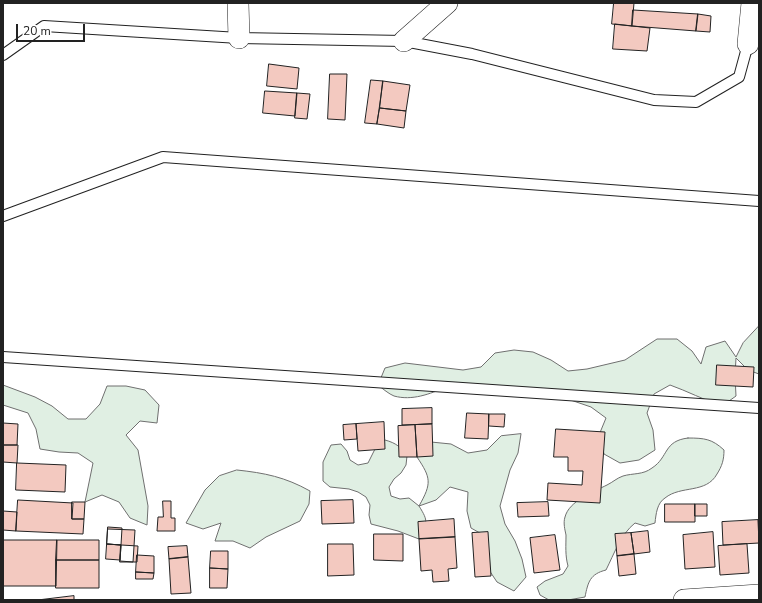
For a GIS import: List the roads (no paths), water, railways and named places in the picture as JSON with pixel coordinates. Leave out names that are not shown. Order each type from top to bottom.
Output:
[{"type":"street","points":[[238,3],[239,38]]},
{"type":"street","points":[[404,41],[447,3]]},
{"type":"street","points":[[748,44],[752,3]]},
{"type":"street","points":[[684,600],[759,595]]},
{"type":"lane","points":[[3,55],[44,26],[239,38],[404,41],[472,54],[654,100],[696,102],[739,76],[748,44]]},
{"type":"lane","points":[[3,216],[163,157],[759,201]]},
{"type":"lane","points":[[3,357],[759,408]]}]
